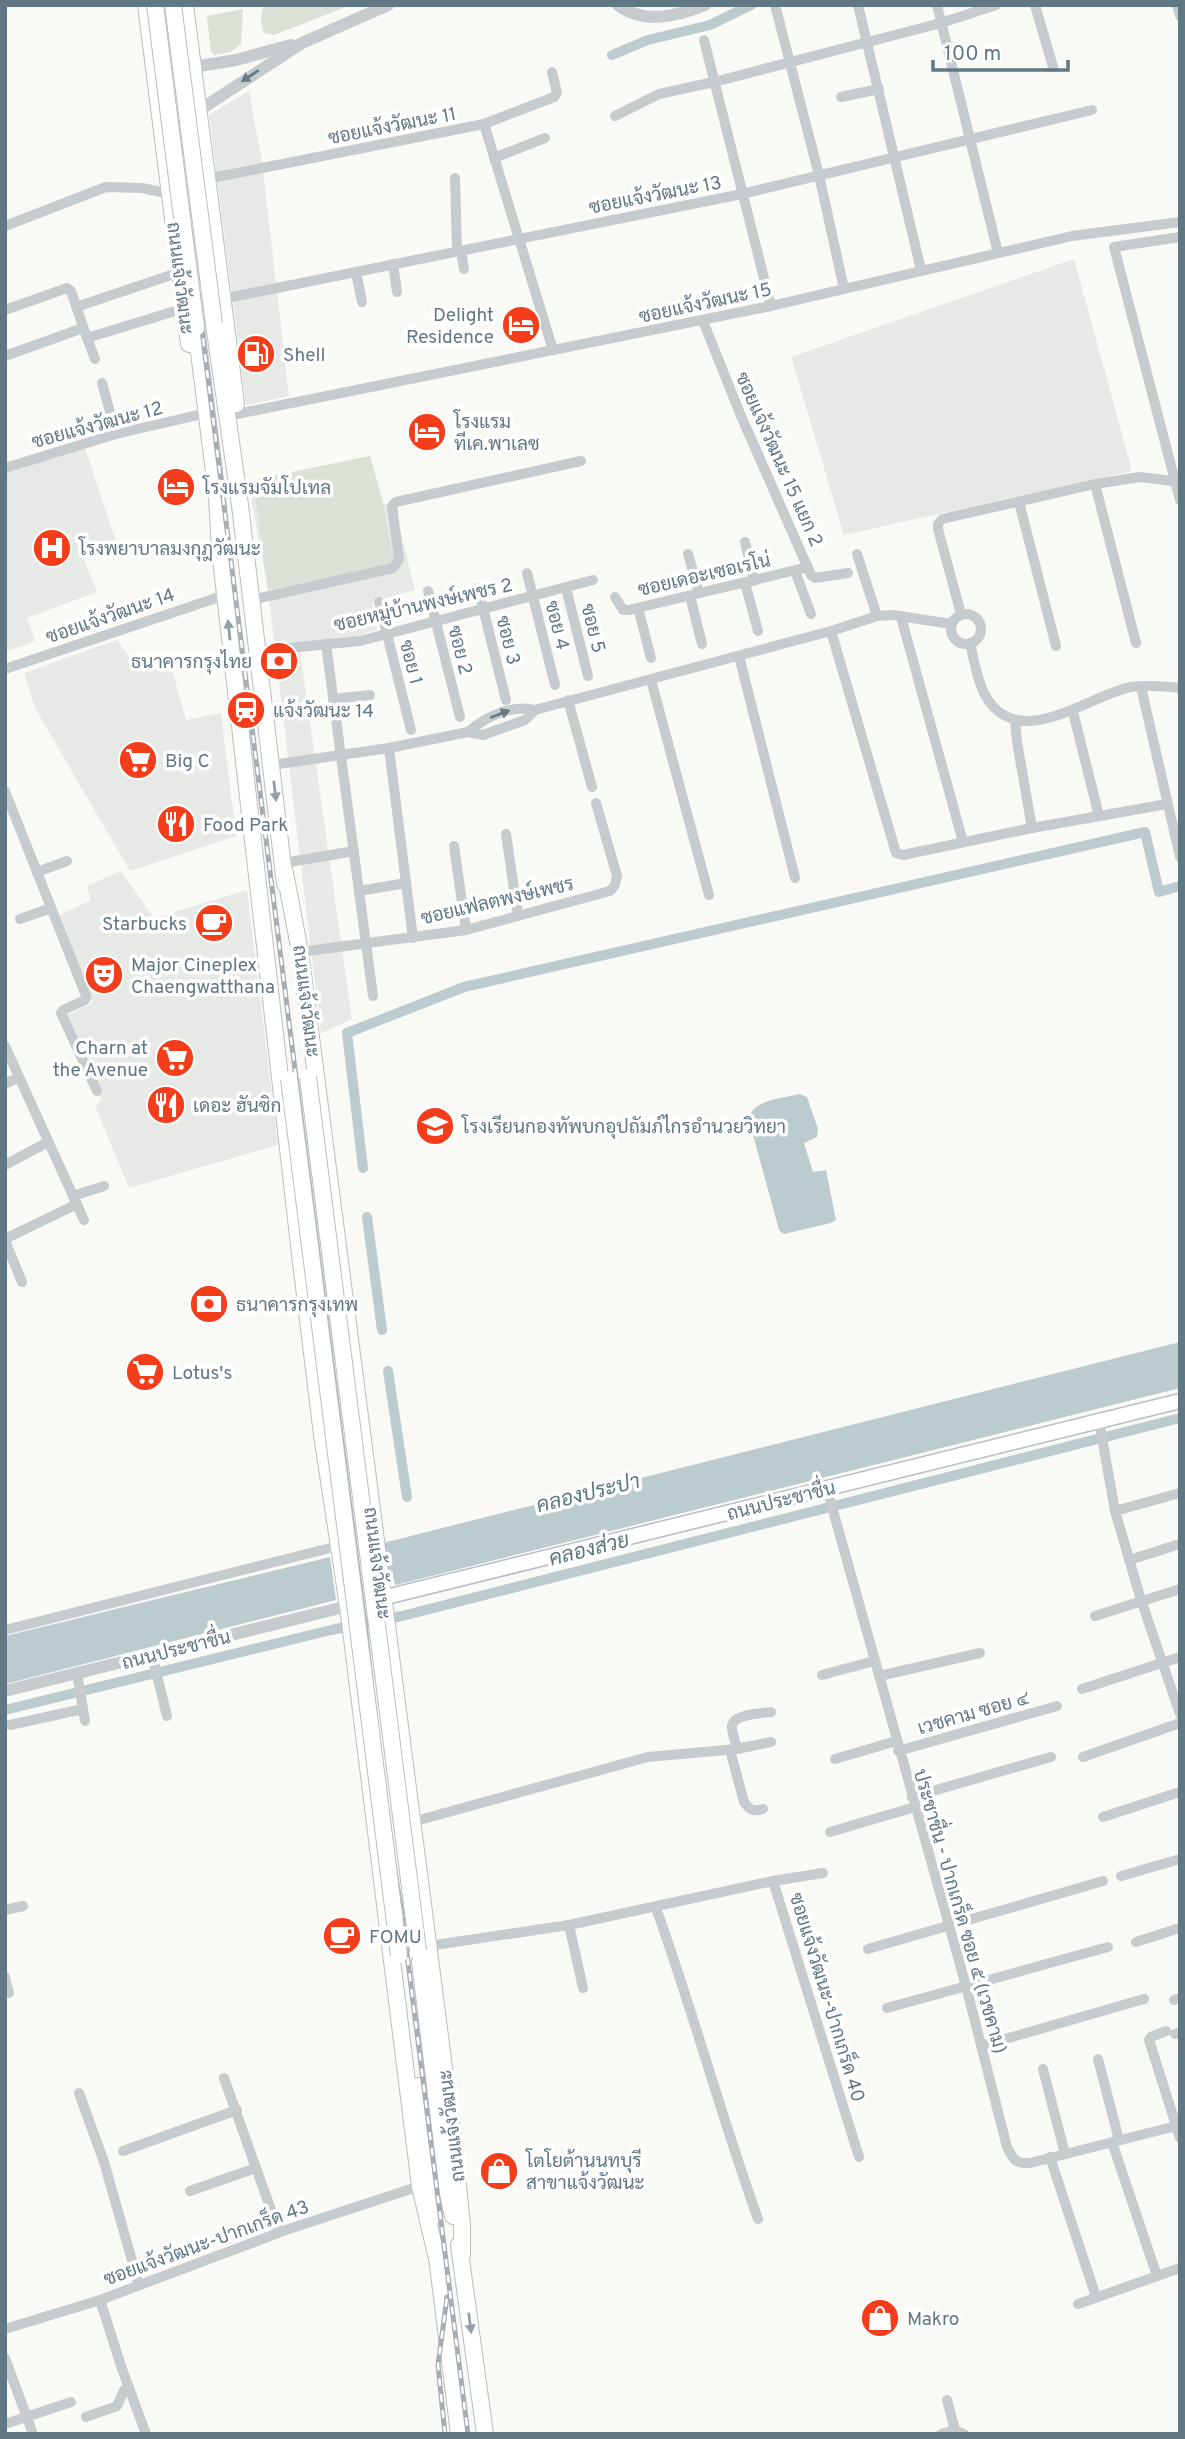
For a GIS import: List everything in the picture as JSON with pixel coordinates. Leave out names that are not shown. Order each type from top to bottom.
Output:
[{"type":"main road","name":"ถนนแจ้งวัฒนะ","points":[[146,5],[209,498],[220,551]]},
{"type":"main road","name":"ถนนแจ้งวัฒนะ","points":[[155,5],[217,496],[220,551],[260,892],[264,954],[322,1435],[349,1621],[419,2186],[436,2259]]},
{"type":"main road","name":"ถนนแจ้งวัฒนะ","points":[[173,5],[240,505],[289,928],[423,1949]]},
{"type":"main road","name":"ถนนแจ้งวัฒนะ","points":[[185,5],[237,414],[240,505]]},
{"type":"main road","points":[[148,23],[156,32],[171,37],[185,30],[187,22]]},
{"type":"main road","points":[[154,72],[192,67]]},
{"type":"main road","points":[[163,138],[169,128],[181,123],[195,124],[201,131]]},
{"type":"main road","name":"ถนนแจ้งวัฒนะ","points":[[284,868],[300,952],[416,1856],[448,2195],[461,2255],[485,2434]]},
{"type":"main road","name":"ถนนแจ้งวัฒนะ","points":[[260,892],[272,951],[289,1079],[433,2197],[436,2259],[458,2434]]},
{"type":"main road","points":[[303,1278],[312,1298],[328,1303],[338,1297],[343,1280]]},
{"type":"main road","name":"ถนนประชาชื่น","points":[[384,1612],[827,1492],[1100,1424],[1180,1401]]},
{"type":"main road","points":[[322,1435],[325,1422],[345,1416],[354,1419],[362,1433]]},
{"type":"main road","points":[[362,1731],[399,1726]]},
{"type":"main road","points":[[373,1822],[389,1837],[399,1835],[407,1828],[411,1819]]},
{"type":"main road","points":[[378,1859],[381,1849],[389,1843],[401,1842],[408,1845],[416,1856]]},
{"type":"street","points":[[198,111],[302,43],[388,5]]},
{"type":"street","points":[[618,5],[639,15],[656,17],[681,14],[705,5]]},
{"type":"street","points":[[775,5],[819,176],[844,289]]},
{"type":"street","points":[[858,5],[921,270]]},
{"type":"street","points":[[937,5],[998,253]]},
{"type":"street","points":[[615,116],[659,94],[941,23],[996,5]]},
{"type":"street","points":[[1035,5],[1053,67]]},
{"type":"street","points":[[1177,5],[1180,16]]},
{"type":"street","points":[[704,40],[771,306]]},
{"type":"street","points":[[192,67],[236,60],[302,43]]},
{"type":"street","name":"ซอยแจ้งวัฒนะ 11","points":[[207,178],[484,124],[554,97],[557,93],[552,72]]},
{"type":"street","points":[[841,97],[879,89]]},
{"type":"street","name":"ซอยแจ้งวัฒนะ 13","points":[[222,299],[743,194],[1092,110]]},
{"type":"street","points":[[484,124],[553,350]]},
{"type":"street","points":[[494,158],[545,138]]},
{"type":"street","points":[[455,178],[459,251],[464,269]]},
{"type":"street","points":[[5,226],[106,187],[142,188],[170,194]]},
{"type":"street","name":"ซอยแจ้งวัฒนะ 15","points":[[237,414],[703,321],[1072,236],[1180,222]]},
{"type":"street","points":[[1180,237],[1114,247],[1180,500]]},
{"type":"street","points":[[393,264],[397,292]]},
{"type":"street","points":[[76,307],[180,272]]},
{"type":"street","points":[[356,272],[362,302]]},
{"type":"street","points":[[5,310],[67,288],[71,291],[95,359]]},
{"type":"street","points":[[5,356],[185,308]]},
{"type":"street","name":"ซอยแจ้งวัฒนะ 15 แยก 2","points":[[703,321],[741,416],[811,575],[815,578],[848,573]]},
{"type":"street","points":[[102,383],[116,434]]},
{"type":"street","name":"ซอยแจ้งวัฒนะ 12","points":[[5,468],[116,434],[198,415]]},
{"type":"street","points":[[251,600],[393,568],[399,559],[391,515],[392,506],[396,502],[580,461]]},
{"type":"street","points":[[961,614],[938,524],[942,519],[1095,484],[1140,477],[1177,481]]},
{"type":"street","points":[[1095,484],[1136,643]]},
{"type":"street","points":[[1019,502],[1056,646]]},
{"type":"street","points":[[745,542],[758,631]]},
{"type":"street","points":[[688,554],[702,644]]},
{"type":"street","points":[[857,554],[877,617]]},
{"type":"street","name":"ซอยเดอะเซอเรโน่","points":[[615,597],[623,610],[638,608],[808,567]]},
{"type":"street","points":[[795,571],[811,614]]},
{"type":"street","name":"ซอย 4","points":[[527,573],[555,685]]},
{"type":"street","name":"ซอยหมู่บ้านพงษ์เพชร 2","points":[[258,651],[387,635],[593,580]]},
{"type":"street","name":"ซอย 3","points":[[478,588],[506,701]]},
{"type":"street","name":"ซอย 5","points":[[566,588],[588,676]]},
{"type":"street","name":"ซอย 2","points":[[428,591],[460,717]]},
{"type":"street","name":"ซอยแจ้งวัฒนะ 14","points":[[5,669],[225,595]]},
{"type":"street","name":"ซอย 1","points":[[379,602],[411,730]]},
{"type":"street","points":[[638,608],[651,658]]},
{"type":"street","points":[[951,624],[961,614]]},
{"type":"street","points":[[951,624],[954,637],[961,643],[970,643],[978,638],[981,624],[975,616],[961,614]]},
{"type":"street","points":[[272,765],[468,733],[480,722],[521,706],[535,709],[651,680],[877,617],[901,617],[951,624]]},
{"type":"street","points":[[901,617],[963,842]]},
{"type":"street","points":[[831,631],[895,852],[902,855],[1167,804]]},
{"type":"street","points":[[970,643],[984,693],[992,706],[1015,720],[1034,720],[1073,712],[1113,693],[1141,687],[1180,688]]},
{"type":"street","points":[[326,644],[373,996]]},
{"type":"street","points":[[738,656],[795,878]]},
{"type":"street","points":[[651,680],[709,895]]},
{"type":"street","points":[[1141,687],[1180,857]]},
{"type":"street","points":[[333,699],[370,695]]},
{"type":"street","points":[[568,700],[592,787]]},
{"type":"street","points":[[1073,712],[1098,816]]},
{"type":"street","points":[[1015,720],[1032,828]]},
{"type":"street","points":[[389,748],[413,938]]},
{"type":"street","points":[[5,791],[86,996],[85,1000],[62,1011],[61,1015],[97,1091]]},
{"type":"street","name":"ซอยแฟลตพงษ์เพชร","points":[[300,952],[466,930],[610,891],[617,876],[596,803]]},
{"type":"street","points":[[506,834],[518,916]]},
{"type":"street","points":[[454,846],[466,930]]},
{"type":"street","points":[[284,868],[354,851]]},
{"type":"street","points":[[37,872],[67,861]]},
{"type":"street","points":[[359,891],[406,883]]},
{"type":"street","points":[[20,919],[51,908]]},
{"type":"street","points":[[5,1046],[84,1220]]},
{"type":"street","points":[[5,1084],[19,1077]]},
{"type":"street","points":[[5,1165],[48,1142]]},
{"type":"street","points":[[22,1282],[6,1243],[7,1238],[104,1186]]},
{"type":"street","points":[[1100,1424],[1115,1511],[1141,1600],[1180,1714]]},
{"type":"street","name":"ประชาชื่น - ปากเกร็ด ซอย ๕ (เวชคาม)","points":[[827,1492],[966,1986],[1007,2147],[1013,2160],[1020,2164],[1030,2163],[1176,2126]]},
{"type":"street","points":[[1115,1511],[1180,1493]]},
{"type":"street","points":[[1129,1560],[1180,1544]]},
{"type":"street","points":[[5,1630],[338,1546]]},
{"type":"street","points":[[1095,1616],[1180,1589]]},
{"type":"street","name":"ถนนประชาชื่น","points":[[5,1691],[349,1621]]},
{"type":"street","points":[[879,1676],[980,1653]]},
{"type":"street","points":[[1082,1689],[1180,1657]]},
{"type":"street","points":[[153,1659],[167,1716]]},
{"type":"street","points":[[822,1675],[874,1661]]},
{"type":"street","points":[[78,1678],[85,1721]]},
{"type":"street","points":[[10,1725],[82,1704]]},
{"type":"street","name":"เวชคาม ซอย ๔","points":[[835,1759],[1057,1706]]},
{"type":"street","points":[[763,1809],[749,1809],[744,1802],[733,1749],[732,1726],[743,1717],[771,1712]]},
{"type":"street","points":[[1083,1757],[1180,1723]]},
{"type":"street","points":[[411,1819],[648,1756],[733,1749],[771,1742]]},
{"type":"street","points":[[830,1832],[1051,1757]]},
{"type":"street","points":[[1103,1817],[1180,1792]]},
{"type":"street","points":[[1121,1876],[1180,1859]]},
{"type":"street","points":[[774,1881],[823,1872]]},
{"type":"street","name":"ซอยแจ้งวัฒนะ-ปากเกร็ด 40","points":[[423,1949],[569,1925],[774,1881],[859,2157]]},
{"type":"street","points":[[868,1949],[1103,1881]]},
{"type":"street","points":[[5,1910],[23,1906]]},
{"type":"street","points":[[656,1908],[680,1974],[758,2219]]},
{"type":"street","points":[[569,1925],[583,1988]]},
{"type":"street","points":[[1136,1942],[1180,1928]]},
{"type":"street","points":[[887,2008],[1108,1947]]},
{"type":"street","points":[[5,1978],[9,1993]]},
{"type":"street","points":[[981,2046],[1144,1999]]},
{"type":"street","points":[[1174,2033],[1151,2037],[1149,2040],[1180,2138]]},
{"type":"street","points":[[1098,2059],[1115,2141],[1157,2276]]},
{"type":"street","points":[[1044,2069],[1065,2154]]},
{"type":"street","points":[[224,2078],[279,2232]]},
{"type":"street","points":[[79,2093],[104,2162],[139,2285]]},
{"type":"street","points":[[123,2151],[237,2110]]},
{"type":"street","points":[[1050,2157],[1096,2297]]},
{"type":"street","points":[[190,2191],[256,2168]]},
{"type":"street","name":"ซอยแจ้งวัฒนะ-ปากเกร็ด 43","points":[[5,2329],[100,2300],[279,2232],[419,2186]]},
{"type":"street","points":[[1077,2304],[1180,2268]]},
{"type":"street","points":[[100,2300],[146,2434]]},
{"type":"street","points":[[5,2358],[33,2434]]},
{"type":"street","points":[[86,2417],[117,2406],[124,2390],[129,2387]]},
{"type":"street","points":[[941,2434],[959,2432],[947,2400]]},
{"type":"street","points":[[5,2424],[71,2402]]},
{"type":"shaded area","points":[[264,5],[346,7],[274,35],[264,33],[261,19]]},
{"type":"shaded area","points":[[243,9],[241,44],[231,52],[214,55],[211,51],[207,16]]},
{"type":"shaded area","points":[[249,91],[262,162],[289,396],[246,405],[209,115]]},
{"type":"shaded area","points":[[1074,259],[1132,471],[844,535],[791,357]]},
{"type":"shaded area","name":"โรงพยาบาลมงกุฎวัฒนะ","points":[[85,448],[116,542],[82,555],[97,592],[27,618],[35,641],[5,652],[5,473]]},
{"type":"shaded area","points":[[370,456],[383,503],[395,509],[415,590],[372,602],[377,630],[300,652],[352,1019],[321,1033],[268,590],[248,482]]},
{"type":"shaded area","points":[[370,456],[383,503],[394,562],[268,590],[253,480]]},
{"type":"shaded area","name":"Big C","points":[[117,640],[139,671],[170,662],[186,720],[221,713],[236,836],[130,871],[35,708],[24,673]]},
{"type":"shaded area","name":"Charn at the Avenue","points":[[121,871],[154,918],[247,890],[278,1145],[129,1188],[95,1106],[102,1099],[64,1017],[92,1003],[60,915],[91,900],[87,886]]},
{"type":"water","points":[[799,1094],[807,1097],[818,1129],[817,1137],[804,1143],[813,1172],[826,1170],[836,1220],[784,1234],[779,1230],[749,1120],[751,1113],[761,1104]]},
{"type":"water","name":"คลองประปา","points":[[1180,1342],[1180,1388],[396,1585],[389,1578],[383,1543]]},
{"type":"water","points":[[330,1557],[336,1600],[5,1684],[5,1636]]},
{"type":"waterway","points":[[612,55],[648,40],[710,25],[751,5]]},
{"type":"waterway","points":[[363,1168],[347,1033],[464,987],[1145,832],[1159,892],[1180,886]]},
{"type":"waterway","points":[[367,1217],[382,1330]]},
{"type":"waterway","points":[[388,1371],[407,1497]]},
{"type":"waterway","name":"คลองส่วย","points":[[5,1710],[331,1630],[402,1616],[1180,1418]]},
{"type":"railway","points":[[161,5],[366,1634],[384,1802],[402,1915],[468,2434]]},
{"type":"railway","points":[[445,2434],[438,2365],[447,2297]]},
{"type":"place","name":"Delight Residence","points":[[521,325]]},
{"type":"place","name":"Shell","points":[[256,354]]},
{"type":"place","name":"โรงแรม ทีเค.พาเลซ","points":[[427,432]]},
{"type":"place","name":"โรงแรมจัมโปเทล","points":[[176,487]]},
{"type":"place","name":"โรงพยาบาลมงกุฎวัฒนะ","points":[[52,548]]},
{"type":"place","name":"ธนาคารกรุงไทย","points":[[279,661]]},
{"type":"place","name":"แจ้งวัฒนะ 14","points":[[246,710]]},
{"type":"place","name":"Big C","points":[[138,760]]},
{"type":"place","name":"Food Park","points":[[176,824]]},
{"type":"place","name":"Starbucks","points":[[214,923]]},
{"type":"place","name":"Major Cineplex Chaengwatthana","points":[[104,975]]},
{"type":"place","name":"Charn at the Avenue","points":[[175,1058]]},
{"type":"place","name":"เดอะ ฮันซิก","points":[[166,1105]]},
{"type":"place","name":"โรงเรียนกองทัพบกอุปถัมภ์ไกรอำนวยวิทยา","points":[[435,1126]]},
{"type":"place","name":"ธนาคารกรุงเทพ","points":[[209,1304]]},
{"type":"place","name":"Lotus's","points":[[145,1372]]},
{"type":"place","name":"FOMU","points":[[342,1936]]},
{"type":"place","name":"โตโยต้านนทบุรี สาขาแจ้งวัฒนะ","points":[[499,2171]]},
{"type":"place","name":"Makro","points":[[880,2318]]}]
